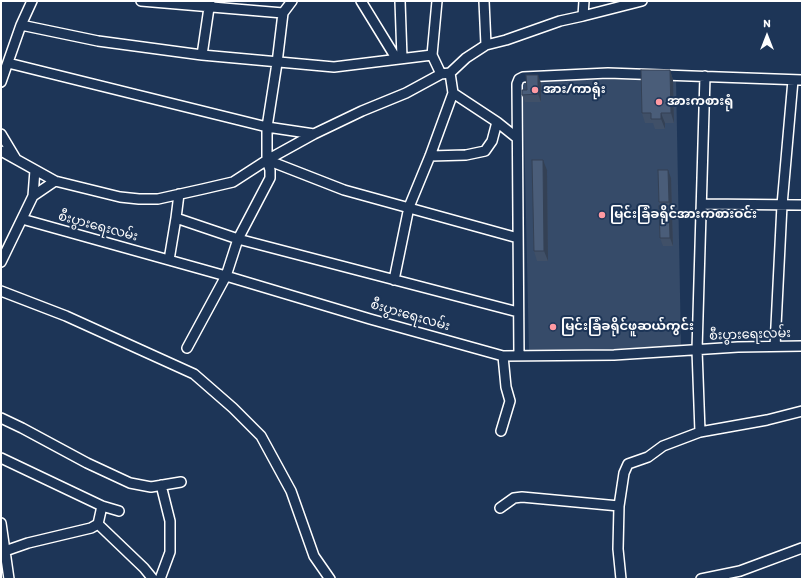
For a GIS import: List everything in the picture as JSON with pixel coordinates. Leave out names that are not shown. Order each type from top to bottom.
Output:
[{"type":"street","points":[[1,82],[21,25],[32,1]]},
{"type":"street","points":[[141,1],[210,3],[284,13]]},
{"type":"street","points":[[187,348],[226,276],[238,239],[270,178],[270,170],[267,160],[267,127],[284,13],[292,1]]},
{"type":"street","points":[[361,1],[399,58]]},
{"type":"street","points":[[399,58],[400,1]]},
{"type":"street","points":[[437,1],[432,55],[445,73],[452,93],[497,122],[518,138]]},
{"type":"street","points":[[484,1],[486,45]]},
{"type":"street","points":[[583,16],[584,1]]},
{"type":"street","points":[[1,151],[56,181],[138,200],[158,199],[233,182],[267,160],[314,134],[362,111],[406,93],[445,73],[486,45],[506,40],[560,21],[642,1]]},
{"type":"street","points":[[202,55],[210,3]]},
{"type":"street","points":[[21,25],[98,41],[202,55],[334,67],[432,55]]},
{"type":"street","points":[[8,63],[267,127],[314,134]]},
{"type":"street","points":[[519,356],[517,84],[519,79],[523,77],[608,73],[797,80],[782,205],[775,346]]},
{"type":"street","points":[[700,432],[696,350],[702,204],[705,76]]},
{"type":"street","points":[[394,280],[409,207],[430,156],[452,93]]},
{"type":"street","points":[[430,156],[466,155],[485,151],[492,141],[497,122]]},
{"type":"street","points":[[1,134],[16,160]]},
{"type":"street","points":[[267,160],[344,190],[518,238]]},
{"type":"street","points":[[1,262],[33,196],[35,170]]},
{"type":"street","points":[[33,196],[56,181]]},
{"type":"street","points":[[169,260],[179,194]]},
{"type":"street","points":[[702,204],[802,205]]},
{"type":"street","points":[[176,218],[238,239],[518,312]]},
{"type":"street","name":"စီးပွားရေးလမ်း","points":[[22,219],[503,356],[614,355],[738,347],[802,346]]},
{"type":"street","points":[[1,292],[66,316],[194,374],[233,408],[261,436],[291,491],[314,556],[330,579]]},
{"type":"street","points":[[501,431],[510,402],[506,387],[503,356]]},
{"type":"street","points":[[621,579],[618,549],[619,506],[624,473],[628,464],[648,457],[663,446],[700,432],[767,420],[802,411]]},
{"type":"street","points":[[1,418],[87,463],[130,483],[151,487],[181,482]]},
{"type":"street","points":[[1,458],[102,506],[119,512]]},
{"type":"street","points":[[160,579],[170,552],[170,522],[161,486]]},
{"type":"street","points":[[500,508],[514,498],[522,497],[619,506]]},
{"type":"street","points":[[5,551],[28,542],[91,528],[98,524],[102,506]]},
{"type":"street","points":[[1,523],[9,579]]},
{"type":"street","points":[[98,524],[154,579]]},
{"type":"street","points":[[700,579],[740,575],[802,548]]},
{"type":"shaded area","name":"မြင်းခြံခရိုင်အားကစားဝင်း","points":[[676,78],[681,348],[529,352],[523,81]]},
{"type":"building","name":"အားကစားရုံ","points":[[641,70],[670,70],[671,113],[661,113],[661,119],[651,119],[651,113],[642,113]]},
{"type":"building","points":[[526,75],[538,75],[538,94],[522,95],[522,90],[527,90]]},
{"type":"building","points":[[532,160],[543,160],[544,251],[534,251]]},
{"type":"building","points":[[658,170],[668,170],[669,202],[659,202]]},
{"type":"building","points":[[659,206],[669,206],[670,238],[660,238]]},
{"type":"place","name":"အား/ကာရုံး","points":[[535,90]]},
{"type":"place","name":"အားကစားရုံ","points":[[659,102]]},
{"type":"place","name":"မြင်းခြံခရိုင်အားကစားဝင်း","points":[[602,215]]},
{"type":"place","name":"မြင်းခြံခရိုင်ဖူဆယ်ကွင်း","points":[[553,327]]}]
